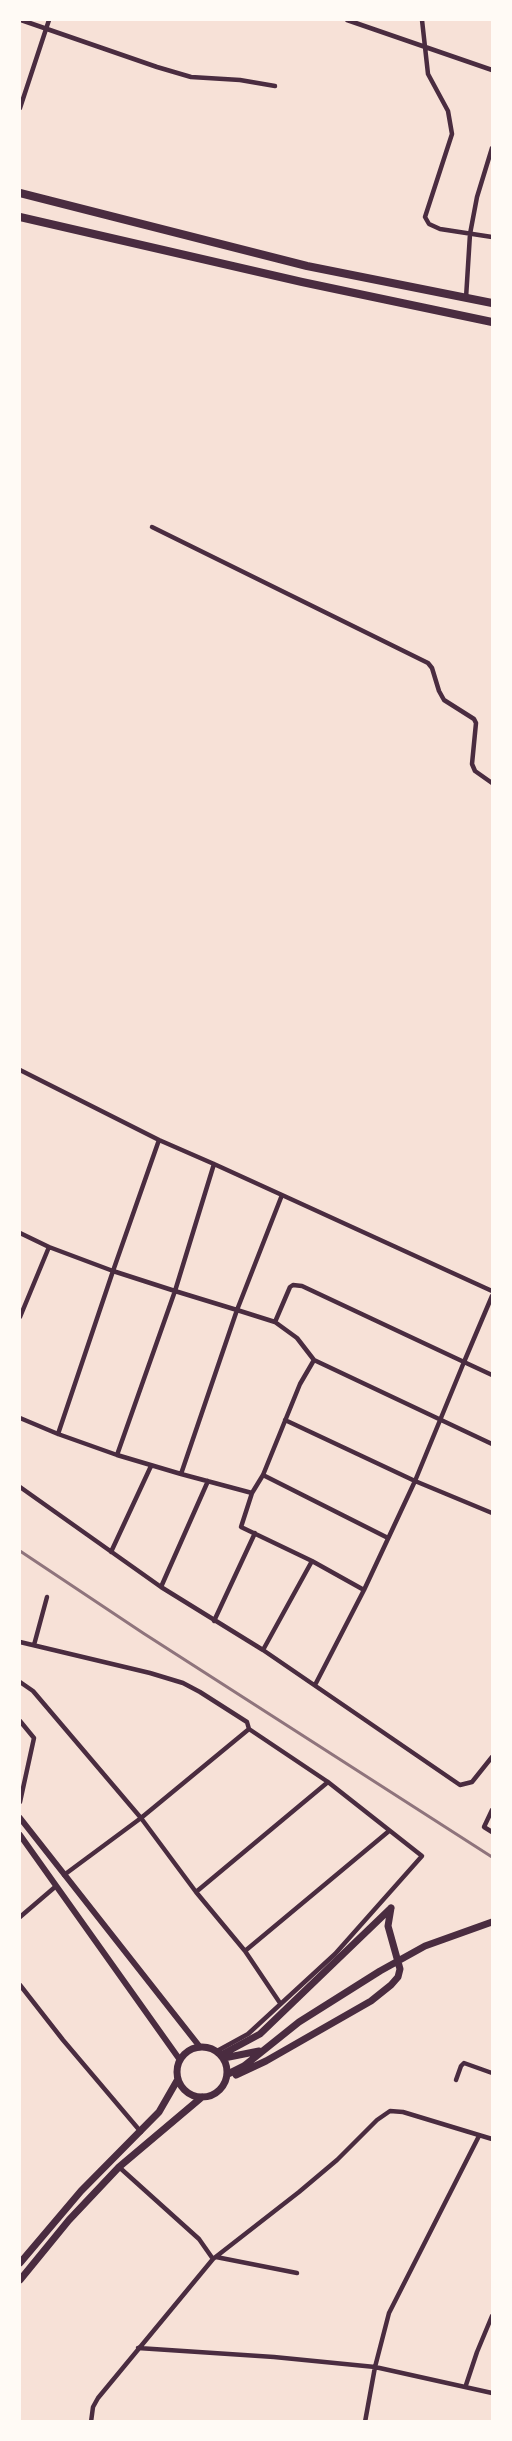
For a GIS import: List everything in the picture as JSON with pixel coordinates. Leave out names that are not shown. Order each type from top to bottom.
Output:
[{"type":"highway","points":[[20,193],[307,266],[492,303]]},
{"type":"highway","points":[[20,217],[302,282],[492,322]]},
{"type":"main road","points":[[20,1818],[200,2046],[221,2055],[252,2054],[264,2049]]},
{"type":"main road","points":[[20,1835],[180,2060]]},
{"type":"main road","points":[[221,2055],[260,2034],[391,1908],[388,1926],[400,1969],[398,1977],[391,1985],[371,2001],[272,2058],[228,2076]]},
{"type":"main road","points":[[200,2046],[188,2050],[180,2060],[177,2073],[183,2089],[192,2095],[202,2097],[213,2095],[222,2088],[228,2076],[299,2022],[425,1946],[492,1922]]},
{"type":"main road","points":[[221,2055],[228,2076]]},
{"type":"main road","points":[[20,2263],[81,2191],[141,2132],[166,2103],[178,2079]]},
{"type":"main road","points":[[20,2280],[69,2220],[119,2167],[202,2097]]},
{"type":"street","points":[[21,20],[191,77],[240,80],[275,86]]},
{"type":"street","points":[[20,108],[48,20]]},
{"type":"street","points":[[346,20],[492,70]]},
{"type":"street","points":[[422,20],[429,81],[447,111],[452,134],[425,217],[429,224],[440,230],[492,237]]},
{"type":"street","points":[[466,297],[470,234],[477,197],[492,148]]},
{"type":"street","points":[[152,527],[428,663],[444,700],[474,719],[476,723],[472,764],[475,771],[492,783]]},
{"type":"street","points":[[20,1070],[159,1140],[492,1291]]},
{"type":"street","points":[[58,1434],[112,1271],[159,1140]]},
{"type":"street","points":[[117,1455],[175,1291],[214,1164]]},
{"type":"street","points":[[181,1474],[237,1310],[282,1195]]},
{"type":"street","points":[[20,1233],[49,1247],[112,1271],[275,1322],[297,1338],[314,1359],[492,1444]]},
{"type":"street","points":[[20,1317],[22,1306],[49,1247]]},
{"type":"street","points":[[275,1322],[290,1287],[298,1284],[492,1374]]},
{"type":"street","points":[[315,1685],[364,1590],[415,1481],[492,1296]]},
{"type":"street","points":[[314,1359],[300,1384],[263,1474],[252,1493],[241,1527],[312,1561],[364,1590]]},
{"type":"street","points":[[20,1418],[58,1434],[151,1466],[252,1493]]},
{"type":"street","points":[[285,1420],[415,1481],[492,1513]]},
{"type":"street","points":[[111,1552],[151,1466]]},
{"type":"street","points":[[263,1474],[388,1538]]},
{"type":"street","points":[[161,1587],[208,1481]]},
{"type":"street","points":[[20,1487],[161,1587],[263,1650],[460,1785],[472,1782],[492,1757]]},
{"type":"street","points":[[214,1621],[255,1533]]},
{"type":"street","points":[[263,1650],[312,1561]]},
{"type":"street","points":[[34,1645],[47,1597]]},
{"type":"street","points":[[20,1642],[183,1683],[247,1722],[249,1729],[328,1782],[422,1856],[334,1954],[248,2034],[221,2055]]},
{"type":"street","points":[[20,1682],[33,1691],[141,1818],[196,1892],[245,1951],[280,2003]]},
{"type":"street","points":[[20,1721],[34,1738],[20,1802]]},
{"type":"street","points":[[64,1875],[141,1818],[249,1729]]},
{"type":"street","points":[[196,1892],[328,1782]]},
{"type":"street","points":[[492,1810],[483,1827],[492,1833]]},
{"type":"street","points":[[245,1951],[389,1831]]},
{"type":"street","points":[[20,1917],[55,1887]]},
{"type":"street","points":[[20,1984],[63,2040],[141,2132]]},
{"type":"street","points":[[456,2080],[464,2063],[492,2073]]},
{"type":"street","points":[[91,2421],[93,2407],[98,2398],[214,2258],[338,2160],[377,2120],[390,2111],[398,2110],[492,2139]]},
{"type":"street","points":[[365,2421],[375,2367],[389,2313],[479,2136]]},
{"type":"street","points":[[119,2167],[199,2239],[214,2258],[297,2273]]},
{"type":"street","points":[[466,2385],[492,2316]]},
{"type":"street","points":[[138,2348],[274,2357],[375,2367],[492,2392]]},
{"type":"railway","points":[[20,1551],[143,1633],[492,1857]]}]
